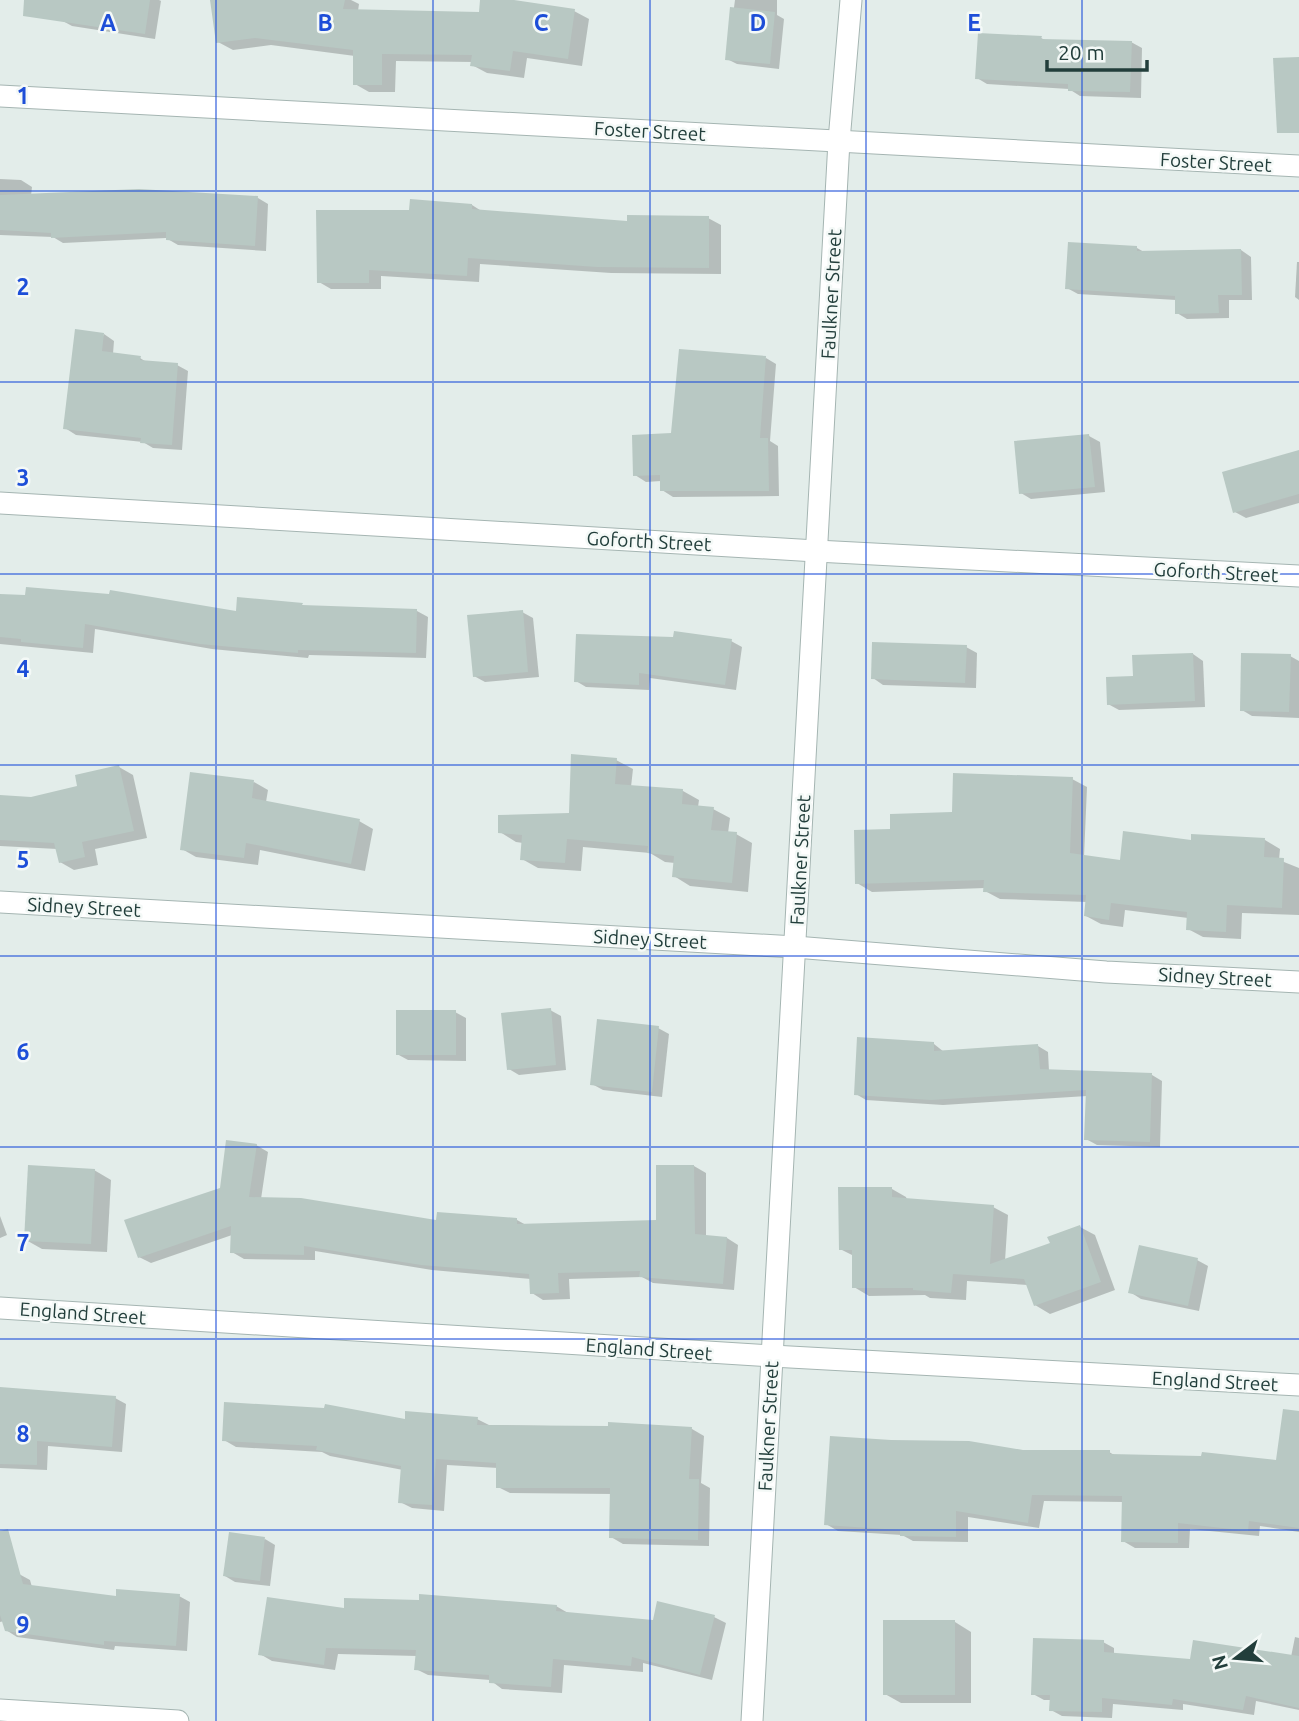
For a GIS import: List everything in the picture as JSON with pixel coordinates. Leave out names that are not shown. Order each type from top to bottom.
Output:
[{"type":"street","name":"Faulkner Street","points":[[752,1721],[839,141],[850,0]]},
{"type":"street","name":"Foster Street","points":[[0,96],[1299,166]]},
{"type":"street","name":"Goforth Street","points":[[0,503],[816,551],[1299,576]]},
{"type":"street","name":"Sidney Street","points":[[0,902],[795,947],[1106,972],[1299,982]]},
{"type":"street","name":"England Street","points":[[0,1308],[772,1356],[1299,1385]]},
{"type":"street","points":[[0,1710],[178,1721]]},
{"type":"building","points":[[24,0],[150,0],[145,34],[23,16]]},
{"type":"building","points":[[210,0],[345,0],[343,9],[479,12],[480,0],[514,0],[575,9],[568,59],[513,51],[510,71],[470,66],[472,55],[382,54],[382,85],[353,85],[353,50],[255,38],[216,43]]},
{"type":"building","points":[[730,7],[775,12],[770,64],[725,60]]},
{"type":"building","points":[[978,33],[1042,36],[1041,39],[1132,41],[1130,92],[1068,91],[1068,84],[975,79]]},
{"type":"building","points":[[1299,57],[1299,133],[1277,133],[1273,58]]},
{"type":"building","points":[[139,189],[258,196],[255,246],[166,240],[166,232],[51,238],[51,233],[0,230],[0,195]]},
{"type":"building","points":[[410,199],[472,204],[472,209],[627,221],[627,215],[709,216],[709,268],[597,267],[468,258],[467,276],[369,270],[369,283],[317,283],[316,210],[409,210]]},
{"type":"building","points":[[1068,242],[1137,246],[1137,251],[1241,249],[1242,295],[1218,295],[1219,313],[1175,314],[1175,296],[1065,289]]},
{"type":"building","points":[[75,329],[104,333],[102,351],[141,356],[140,360],[178,363],[172,445],[140,443],[141,438],[63,429]]},
{"type":"building","points":[[679,349],[766,356],[760,438],[768,438],[769,491],[660,491],[660,475],[633,476],[632,435],[671,433]]},
{"type":"building","points":[[1089,434],[1095,487],[1019,494],[1014,441]]},
{"type":"building","points":[[1299,450],[1299,494],[1233,513],[1222,472]]},
{"type":"building","points":[[26,587],[109,594],[110,590],[236,611],[237,597],[303,603],[302,605],[417,609],[416,653],[298,650],[298,653],[200,644],[85,624],[83,648],[21,642],[21,639],[0,637],[0,594],[25,595]]},
{"type":"building","points":[[523,610],[528,672],[473,677],[467,615]]},
{"type":"building","points":[[674,631],[732,639],[725,685],[639,673],[639,685],[574,682],[576,634],[673,637]]},
{"type":"building","points":[[872,642],[967,645],[965,683],[871,679]]},
{"type":"building","points":[[1193,653],[1195,701],[1107,705],[1106,677],[1133,676],[1132,655]]},
{"type":"building","points":[[1241,653],[1291,654],[1289,712],[1240,711]]},
{"type":"building","points":[[571,754],[617,758],[615,784],[683,789],[682,804],[714,807],[711,830],[737,832],[732,883],[672,877],[674,856],[647,853],[648,846],[567,839],[565,863],[520,860],[522,835],[498,833],[498,815],[569,813]]},
{"type":"building","points":[[119,765],[134,831],[82,842],[85,857],[59,863],[54,843],[0,840],[0,795],[31,797],[77,786],[75,775]]},
{"type":"building","points":[[190,772],[254,780],[252,798],[360,819],[351,864],[246,843],[244,858],[180,850]]},
{"type":"building","points":[[953,773],[1073,777],[1070,853],[1120,860],[1123,831],[1191,840],[1191,834],[1265,838],[1264,857],[1284,858],[1282,908],[1227,905],[1226,932],[1186,930],[1187,912],[1111,903],[1109,920],[1084,916],[1086,895],[983,892],[984,880],[855,884],[854,830],[890,829],[890,814],[952,812]]},
{"type":"building","points":[[551,1008],[556,1065],[507,1070],[501,1013]]},
{"type":"building","points":[[396,1010],[456,1010],[456,1055],[396,1055]]},
{"type":"building","points":[[597,1019],[659,1026],[652,1092],[590,1085]]},
{"type":"building","points":[[857,1037],[934,1042],[934,1051],[1038,1044],[1040,1069],[1152,1073],[1150,1142],[1084,1140],[1086,1090],[931,1100],[854,1095]]},
{"type":"building","points":[[226,1140],[257,1144],[249,1197],[301,1198],[436,1220],[437,1212],[517,1218],[517,1224],[656,1220],[656,1165],[694,1165],[695,1234],[727,1237],[723,1284],[639,1277],[640,1271],[558,1273],[559,1293],[530,1294],[529,1274],[421,1265],[304,1246],[304,1255],[230,1253],[231,1226],[138,1258],[124,1220],[220,1188]]},
{"type":"building","points":[[28,1165],[95,1169],[91,1244],[24,1241]]},
{"type":"building","points":[[838,1187],[892,1187],[892,1197],[994,1205],[990,1264],[1050,1243],[1047,1237],[1080,1225],[1101,1282],[1034,1306],[1024,1279],[953,1274],[951,1293],[913,1288],[852,1288],[852,1250],[839,1250]]},
{"type":"building","points":[[1139,1245],[1198,1258],[1188,1306],[1128,1293]]},
{"type":"building","points":[[0,1387],[116,1396],[112,1447],[37,1441],[37,1465],[0,1464]]},
{"type":"building","points":[[224,1402],[324,1408],[325,1404],[405,1419],[405,1411],[478,1417],[477,1425],[608,1426],[608,1422],[692,1427],[689,1479],[699,1479],[698,1540],[609,1538],[610,1488],[496,1488],[496,1463],[436,1459],[432,1505],[398,1503],[401,1466],[316,1450],[317,1446],[222,1441]]},
{"type":"building","points":[[1283,1409],[1299,1411],[1299,1528],[1249,1521],[1248,1531],[1178,1523],[1178,1543],[1121,1542],[1122,1496],[1032,1495],[1028,1523],[956,1511],[956,1537],[900,1536],[900,1530],[824,1525],[830,1436],[969,1441],[1023,1450],[1110,1450],[1110,1454],[1201,1456],[1202,1452],[1276,1460]]},
{"type":"building","points":[[8,1529],[23,1584],[116,1596],[116,1589],[180,1594],[176,1646],[104,1641],[104,1645],[5,1631],[0,1615],[0,1531]]},
{"type":"building","points":[[229,1532],[265,1537],[260,1581],[223,1576]]},
{"type":"building","points":[[419,1594],[557,1605],[556,1611],[653,1620],[657,1601],[715,1615],[700,1675],[632,1657],[631,1666],[553,1659],[551,1687],[489,1683],[489,1675],[414,1670],[416,1650],[326,1648],[324,1665],[258,1655],[267,1597],[344,1608],[344,1598],[419,1600]]},
{"type":"building","points":[[883,1620],[955,1620],[955,1695],[883,1695]]},
{"type":"building","points":[[1033,1638],[1104,1640],[1104,1652],[1190,1659],[1193,1640],[1299,1656],[1299,1708],[1246,1696],[1243,1710],[1173,1699],[1172,1705],[1102,1698],[1102,1712],[1049,1711],[1050,1695],[1031,1695]]}]
